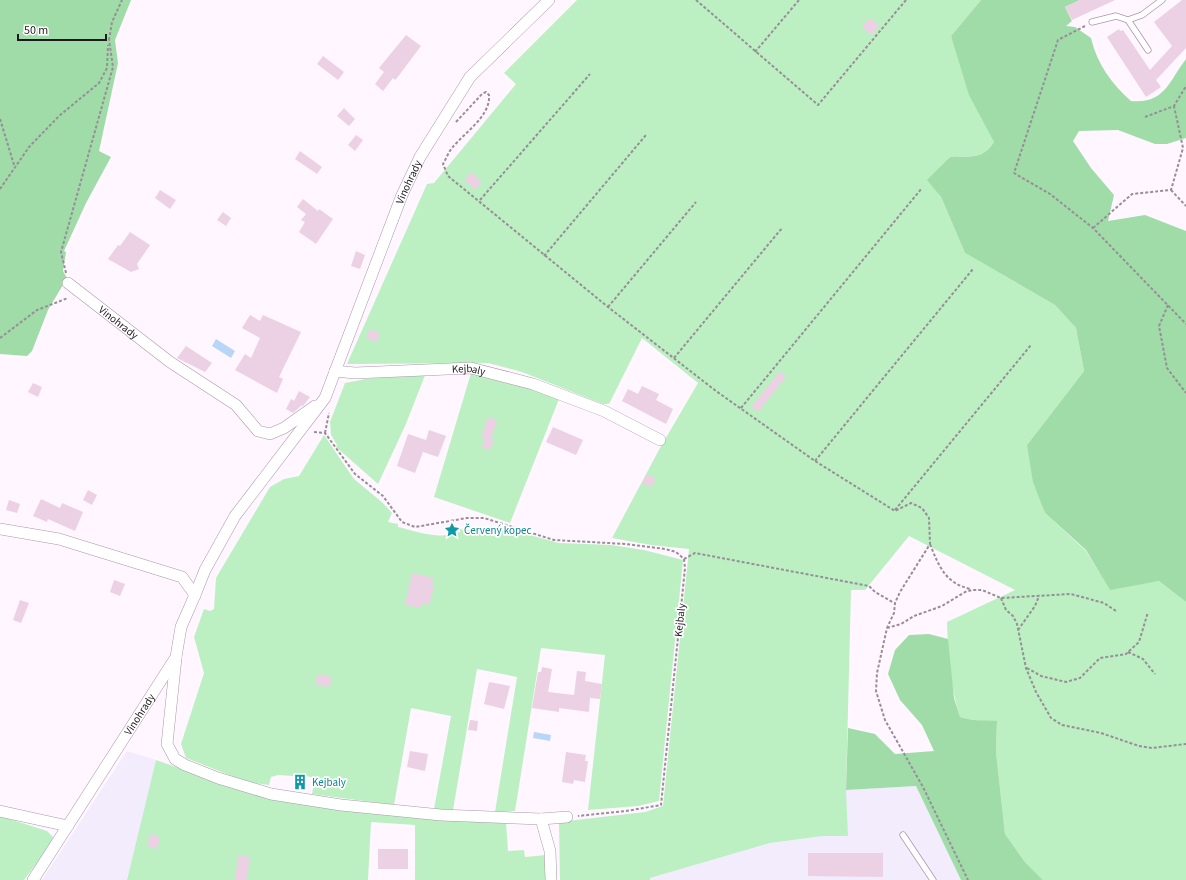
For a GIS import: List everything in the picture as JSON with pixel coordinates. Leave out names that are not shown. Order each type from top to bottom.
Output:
[{"type":"street","name":"Vinohrady","points":[[33,880],[176,657],[181,627],[205,570],[235,516],[325,398],[402,195],[420,157],[470,77],[549,0]]},
{"type":"street","name":"Vinohrady","points":[[68,283],[170,362],[236,405],[258,431],[270,434],[284,428],[325,398]]},
{"type":"street","name":"Kejbaly","points":[[335,371],[355,373],[471,368],[533,384],[604,411],[660,440]]},
{"type":"street","points":[[0,529],[59,539],[182,577],[195,595]]},
{"type":"street","points":[[176,657],[174,689],[167,744],[176,759],[185,765],[218,778],[271,794],[341,805],[441,815],[541,819],[567,817]]},
{"type":"street","points":[[0,811],[68,826]]},
{"type":"street","points":[[541,819],[550,851],[551,880]]},
{"type":"lane","points":[[1092,22],[1116,16],[1128,20],[1142,16],[1162,0]]},
{"type":"lane","points":[[1128,20],[1148,50]]},
{"type":"lane","points":[[903,835],[933,880]]},
{"type":"path","points":[[0,189],[29,147],[59,116],[99,83],[107,68],[112,22],[122,0]]},
{"type":"path","points":[[696,0],[818,105],[906,0]]},
{"type":"path","points":[[755,52],[799,0]]},
{"type":"path","points":[[1092,22],[1058,40],[1014,173],[1050,194],[1093,228],[1186,324]]},
{"type":"path","points":[[68,283],[61,252],[113,67],[109,40]]},
{"type":"path","points":[[480,200],[590,74]]},
{"type":"path","points":[[1145,117],[1174,106],[1186,86]]},
{"type":"path","points":[[478,100],[486,92],[489,95],[489,101],[484,114],[451,148],[442,164],[448,176],[480,200],[544,256],[716,391],[815,461],[895,511]]},
{"type":"path","points":[[1171,190],[1182,148],[1174,106]]},
{"type":"path","points":[[0,119],[15,168]]},
{"type":"path","points":[[544,256],[646,135]]},
{"type":"path","points":[[741,408],[922,188]]},
{"type":"path","points":[[1093,228],[1132,194],[1171,190]]},
{"type":"path","points":[[1171,190],[1186,206]]},
{"type":"path","points":[[608,307],[696,202]]},
{"type":"path","points":[[674,358],[782,228]]},
{"type":"path","points":[[815,461],[973,268]]},
{"type":"path","points":[[0,338],[37,310],[61,300],[83,294]]},
{"type":"path","points":[[1168,305],[1159,326],[1167,368],[1186,394]]},
{"type":"path","points":[[895,511],[1031,345]]},
{"type":"path","points":[[301,430],[325,433],[355,474],[383,496],[402,522],[415,527],[468,518],[484,518],[554,540],[626,544],[665,549],[676,552],[684,559],[695,553],[868,586],[875,592],[895,603]]},
{"type":"path","points":[[895,511],[911,503],[922,508],[929,518],[930,544],[941,568],[955,584],[972,590]]},
{"type":"path","points":[[930,544],[900,592],[895,603],[894,613],[887,628],[876,679],[876,691],[885,720],[923,787],[968,880]]},
{"type":"path","name":"Kejbaly","points":[[567,817],[626,811],[661,805],[685,568],[684,559]]},
{"type":"path","points":[[887,628],[901,624],[914,616],[942,606],[965,592],[972,590],[982,590],[1001,598],[1070,594],[1104,602],[1116,611]]},
{"type":"path","points":[[1018,630],[1035,606],[1039,596]]},
{"type":"path","points":[[1001,598],[1006,610],[1012,616],[1018,630],[1026,668],[1036,692],[1051,718],[1062,725],[1100,733],[1139,746],[1152,748],[1186,744]]},
{"type":"path","points":[[1026,668],[1041,676],[1066,682],[1080,678],[1100,658],[1128,652],[1139,642],[1148,612]]},
{"type":"path","points":[[1128,652],[1143,659],[1155,674]]},
{"type":"shaded area","points":[[127,751],[156,760],[127,880],[42,880]]},
{"type":"shaded area","points":[[916,786],[961,880],[650,880],[650,878],[770,843],[823,836],[847,836],[846,790]]},
{"type":"green space","points":[[0,0],[131,0],[115,40],[118,63],[99,151],[111,157],[86,203],[64,251],[66,252],[63,271],[67,278],[48,310],[32,351],[27,356],[0,354]]},
{"type":"green space","points":[[577,0],[981,0],[951,36],[994,142],[990,148],[981,154],[970,157],[950,157],[928,180],[941,197],[965,253],[1055,305],[1076,328],[1084,371],[1027,445],[1045,513],[1086,551],[1110,589],[1159,581],[1186,602],[1186,880],[1043,880],[1025,862],[1005,834],[996,752],[997,722],[973,720],[960,717],[952,682],[947,634],[947,622],[1015,590],[909,536],[865,590],[851,590],[846,790],[848,836],[823,836],[770,843],[650,878],[650,880],[560,880],[559,822],[645,812],[663,806],[689,549],[651,545],[612,538],[660,448],[698,383],[642,338],[609,404],[603,404],[522,372],[488,363],[347,364],[427,184],[434,183],[516,84],[504,73]]},
{"type":"green space","points":[[981,0],[1080,0],[1065,7],[1072,21],[1066,26],[1075,27],[1091,38],[1097,56],[1106,73],[1131,101],[1152,99],[1159,95],[1170,83],[1186,59],[1186,138],[1167,144],[1155,144],[1118,130],[1079,131],[1073,141],[1091,168],[1114,195],[1108,221],[1145,215],[1186,231],[1186,602],[1159,581],[1110,590],[1086,550],[1045,513],[1033,482],[1027,445],[1084,371],[1076,328],[1055,305],[965,253],[941,197],[927,180],[950,157],[970,157],[981,154],[990,148],[994,142],[969,95],[951,36]]},
{"type":"green space","points":[[426,373],[405,426],[378,484],[336,447],[337,445],[331,435],[330,422],[345,383],[366,379]]},
{"type":"green space","points":[[471,373],[536,390],[559,399],[510,523],[434,497]]},
{"type":"green space","points":[[324,435],[354,479],[383,503],[392,513],[388,522],[398,524],[398,527],[436,535],[460,532],[460,529],[474,531],[511,530],[559,543],[611,545],[644,550],[683,560],[659,801],[638,806],[588,810],[605,655],[541,648],[515,811],[495,812],[517,677],[477,669],[453,810],[434,809],[451,716],[411,708],[394,805],[312,794],[315,778],[293,773],[293,776],[278,775],[271,777],[269,785],[247,782],[186,758],[181,744],[204,673],[194,637],[204,609],[210,611],[214,609],[216,578],[270,487],[284,479],[299,476]]},
{"type":"green space","points":[[929,634],[948,639],[954,698],[960,717],[973,720],[997,721],[996,752],[1005,834],[1025,862],[1043,880],[961,880],[916,786],[846,790],[848,728],[875,734],[895,754],[934,751],[922,725],[900,700],[888,674],[895,650],[909,635]]},
{"type":"green space","points":[[156,760],[256,795],[293,803],[381,812],[381,814],[396,816],[396,814],[506,822],[508,851],[524,850],[525,857],[546,855],[548,880],[415,880],[415,825],[371,822],[368,880],[127,880]]},
{"type":"green space","points":[[0,816],[47,831],[55,839],[24,880],[0,880]]},
{"type":"water","points":[[216,339],[235,351],[231,358],[212,346]]},
{"type":"water","points":[[534,732],[551,735],[550,741],[533,738]]},
{"type":"building","points":[[1080,0],[1115,0],[1072,20],[1065,7]]},
{"type":"building","points":[[1182,0],[1186,0],[1186,48],[1156,80],[1161,87],[1146,97],[1107,37],[1119,29],[1120,31],[1123,30],[1150,70],[1172,46],[1154,22]]},
{"type":"building","points":[[870,18],[879,26],[871,35],[862,27]]},
{"type":"building","points":[[406,35],[421,46],[397,78],[395,80],[393,78],[383,91],[375,84],[384,72],[379,68]]},
{"type":"building","points":[[323,56],[344,72],[338,80],[317,64]]},
{"type":"building","points":[[344,108],[355,119],[349,126],[337,116]]},
{"type":"building","points":[[356,135],[363,140],[355,151],[348,145]]},
{"type":"building","points":[[300,151],[322,167],[317,174],[295,159]]},
{"type":"building","points":[[471,172],[482,182],[475,190],[464,180]]},
{"type":"building","points":[[160,190],[176,200],[170,209],[155,198]]},
{"type":"building","points":[[303,199],[318,211],[319,209],[333,219],[316,244],[299,232],[305,222],[301,220],[306,214],[297,207]]},
{"type":"building","points":[[223,212],[231,218],[226,226],[217,220]]},
{"type":"building","points":[[130,232],[150,245],[137,264],[139,269],[131,272],[108,259]]},
{"type":"building","points":[[356,251],[365,255],[360,269],[351,266]]},
{"type":"building","points":[[250,315],[260,321],[263,315],[301,332],[279,377],[283,379],[277,393],[235,370],[245,354],[251,358],[260,338],[242,328]]},
{"type":"building","points":[[370,329],[380,333],[377,342],[366,338]]},
{"type":"building","points":[[186,346],[212,363],[205,372],[177,358]]},
{"type":"building","points":[[780,371],[786,377],[758,412],[751,407]]},
{"type":"building","points":[[33,383],[42,387],[38,397],[28,392]]},
{"type":"building","points":[[642,386],[659,394],[656,400],[673,409],[666,424],[622,401],[628,389],[638,394]]},
{"type":"building","points":[[299,391],[310,397],[303,406],[294,401]]},
{"type":"building","points":[[291,399],[302,405],[293,413],[286,409]]},
{"type":"building","points":[[488,417],[497,420],[491,439],[494,440],[490,450],[482,447],[485,438],[481,437]]},
{"type":"building","points":[[553,427],[583,440],[576,455],[546,442]]},
{"type":"building","points":[[429,430],[446,436],[438,457],[423,452],[415,473],[397,466],[408,434],[426,440]]},
{"type":"building","points":[[647,474],[656,479],[651,487],[642,483]]},
{"type":"building","points":[[88,490],[97,495],[92,505],[83,500]]},
{"type":"building","points":[[41,499],[60,508],[62,503],[83,512],[75,531],[48,519],[47,522],[33,516]]},
{"type":"building","points":[[9,500],[20,504],[17,513],[6,510]]},
{"type":"building","points":[[412,573],[434,578],[432,586],[434,587],[429,605],[422,603],[421,608],[405,605]]},
{"type":"building","points":[[114,580],[125,584],[120,596],[110,592]]},
{"type":"building","points":[[20,600],[29,603],[21,623],[13,620]]},
{"type":"building","points":[[542,667],[552,669],[548,692],[574,695],[577,671],[586,672],[585,681],[602,684],[600,699],[590,698],[589,712],[559,708],[559,712],[532,708],[538,672],[541,672]]},
{"type":"building","points":[[318,674],[332,677],[329,687],[315,684]]},
{"type":"building","points":[[489,682],[510,686],[504,709],[484,704]]},
{"type":"building","points":[[470,720],[478,721],[477,731],[468,730]]},
{"type":"building","points":[[410,751],[428,754],[425,771],[407,767]]},
{"type":"building","points":[[566,752],[586,755],[585,761],[588,761],[585,782],[574,780],[573,784],[562,782]]},
{"type":"building","points":[[150,834],[160,837],[157,849],[147,846]]},
{"type":"building","points":[[378,849],[408,849],[408,869],[378,869]]},
{"type":"building","points":[[808,853],[883,853],[883,877],[808,876]]},
{"type":"building","points":[[238,855],[250,857],[247,880],[235,880]]},
{"type":"place","name":"Červený kopec","points":[[452,530]]},
{"type":"place","name":"Kejbaly","points":[[300,782]]}]
